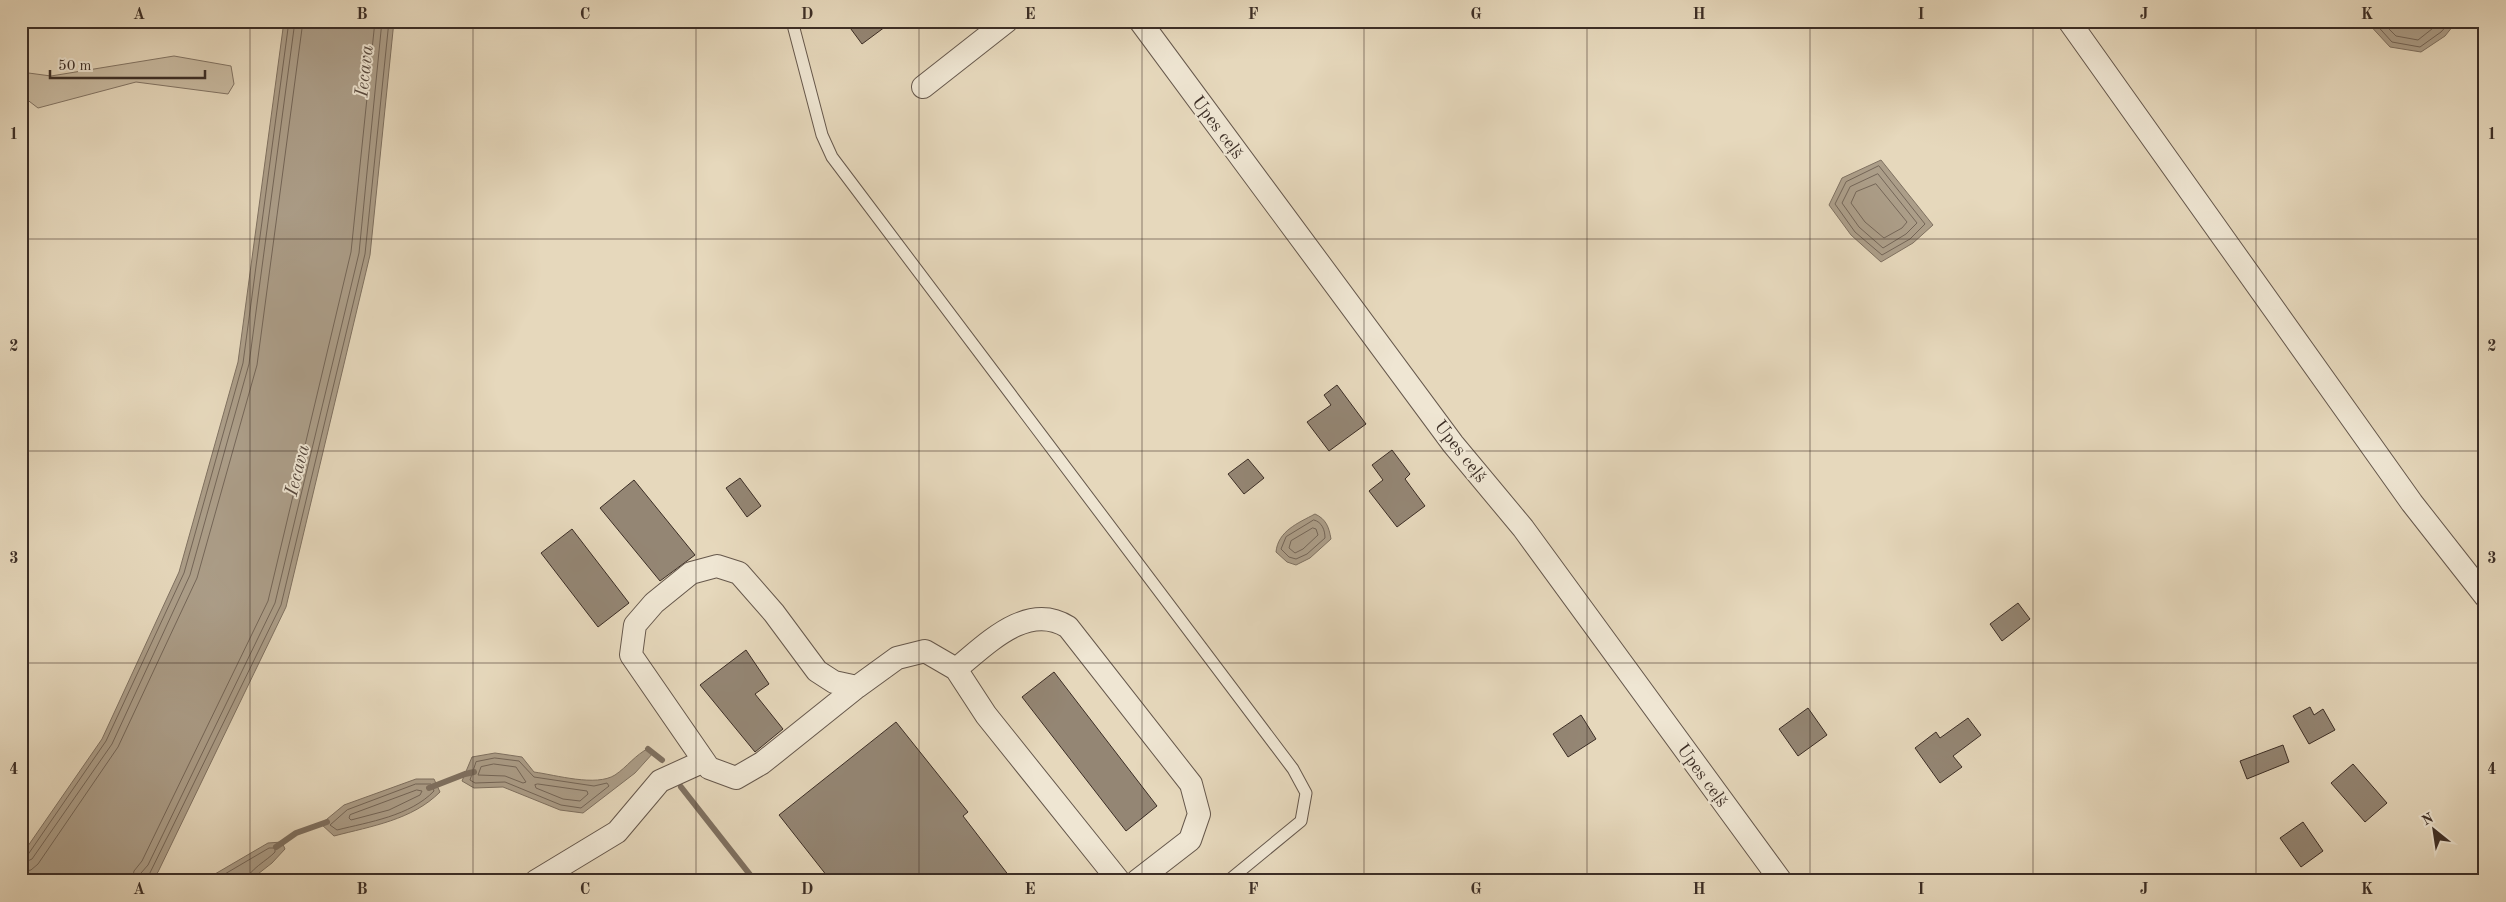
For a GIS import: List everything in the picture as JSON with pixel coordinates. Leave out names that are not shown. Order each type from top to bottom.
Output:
[{"type":"street","points":[[924,87],[1007,21]]},
{"type":"street","name":"Upes ceļš","points":[[1140,21],[1454,444],[1523,528],[1781,881]]},
{"type":"street","points":[[2069,21],[2412,503],[2485,596]]},
{"type":"street","points":[[856,687],[834,682],[817,671],[774,613],[739,573],[717,566],[691,573],[654,603],[635,625],[631,654],[709,768],[736,778],[762,762],[856,687],[897,658],[925,650],[956,669],[986,715],[1119,881]]},
{"type":"street","points":[[956,669],[1011,626],[1033,619],[1049,619],[1057,620],[1068,627],[1192,784],[1198,814],[1190,840],[1137,881]]},
{"type":"street","points":[[536,881],[617,832],[660,781],[704,760]]},
{"type":"lane","points":[[792,21],[822,136],[832,157],[1293,768],[1306,793],[1301,821],[1228,881]]},
{"type":"shaded area","points":[[174,56],[231,66],[234,84],[228,94],[136,82],[38,108],[21,95],[21,72],[51,76]]},
{"type":"water","name":"Iecava","points":[[284,21],[394,21],[370,255],[286,607],[158,872],[150,881],[21,881],[21,856],[102,739],[179,572],[238,362]]},
{"type":"water","points":[[2366,21],[2457,21],[2445,36],[2421,52],[2390,47]]},
{"type":"water","points":[[1881,160],[1933,225],[1913,243],[1881,262],[1851,235],[1829,205],[1842,178]]},
{"type":"water","points":[[1315,514],[1322,518],[1326,524],[1331,539],[1310,558],[1296,565],[1287,562],[1276,552],[1281,538],[1290,528]]},
{"type":"water","points":[[649,748],[654,752],[635,773],[583,813],[560,810],[503,787],[474,788],[462,781],[472,757],[495,753],[522,757],[534,772],[597,780],[615,775],[639,754]]},
{"type":"water","points":[[416,779],[434,779],[440,792],[429,802],[404,816],[334,836],[321,824],[344,805]]},
{"type":"water","points":[[282,842],[285,849],[272,863],[249,881],[203,881],[268,843]]},
{"type":"building","points":[[845,21],[893,21],[862,44]]},
{"type":"building","points":[[1337,385],[1366,424],[1329,451],[1307,422],[1331,405],[1324,395]]},
{"type":"building","points":[[1392,450],[1410,474],[1405,479],[1425,506],[1397,527],[1369,491],[1383,480],[1372,465]]},
{"type":"building","points":[[1248,459],[1264,478],[1244,494],[1228,474]]},
{"type":"building","points":[[740,478],[761,506],[747,517],[726,488]]},
{"type":"building","points":[[634,480],[695,555],[660,581],[600,508]]},
{"type":"building","points":[[572,529],[629,603],[598,627],[541,553]]},
{"type":"building","points":[[2018,603],[2030,619],[2002,641],[1990,624]]},
{"type":"building","points":[[746,650],[769,684],[755,694],[783,729],[755,752],[700,685]]},
{"type":"building","points":[[1054,672],[1157,806],[1126,831],[1022,697]]},
{"type":"building","points":[[2310,707],[2314,715],[2323,709],[2335,730],[2309,744],[2293,716]]},
{"type":"building","points":[[1808,708],[1827,735],[1798,756],[1779,729]]},
{"type":"building","points":[[1581,715],[1596,739],[1568,757],[1553,734]]},
{"type":"building","points":[[1968,718],[1981,735],[1953,756],[1962,767],[1940,783],[1915,748],[1936,732],[1940,738]]},
{"type":"building","points":[[896,722],[968,812],[963,816],[1013,881],[831,881],[779,815]]},
{"type":"building","points":[[2283,745],[2289,762],[2247,779],[2240,761]]},
{"type":"building","points":[[2353,764],[2387,803],[2365,822],[2331,783]]},
{"type":"building","points":[[2303,822],[2323,851],[2301,867],[2280,838]]},
{"type":"waterway","points":[[648,749],[662,760]]},
{"type":"waterway","points":[[429,788],[474,772]]},
{"type":"waterway","points":[[681,787],[755,881]]},
{"type":"waterway","points":[[276,847],[296,833],[327,822]]},
{"type":"waterway","points":[[145,879],[158,881]]}]
